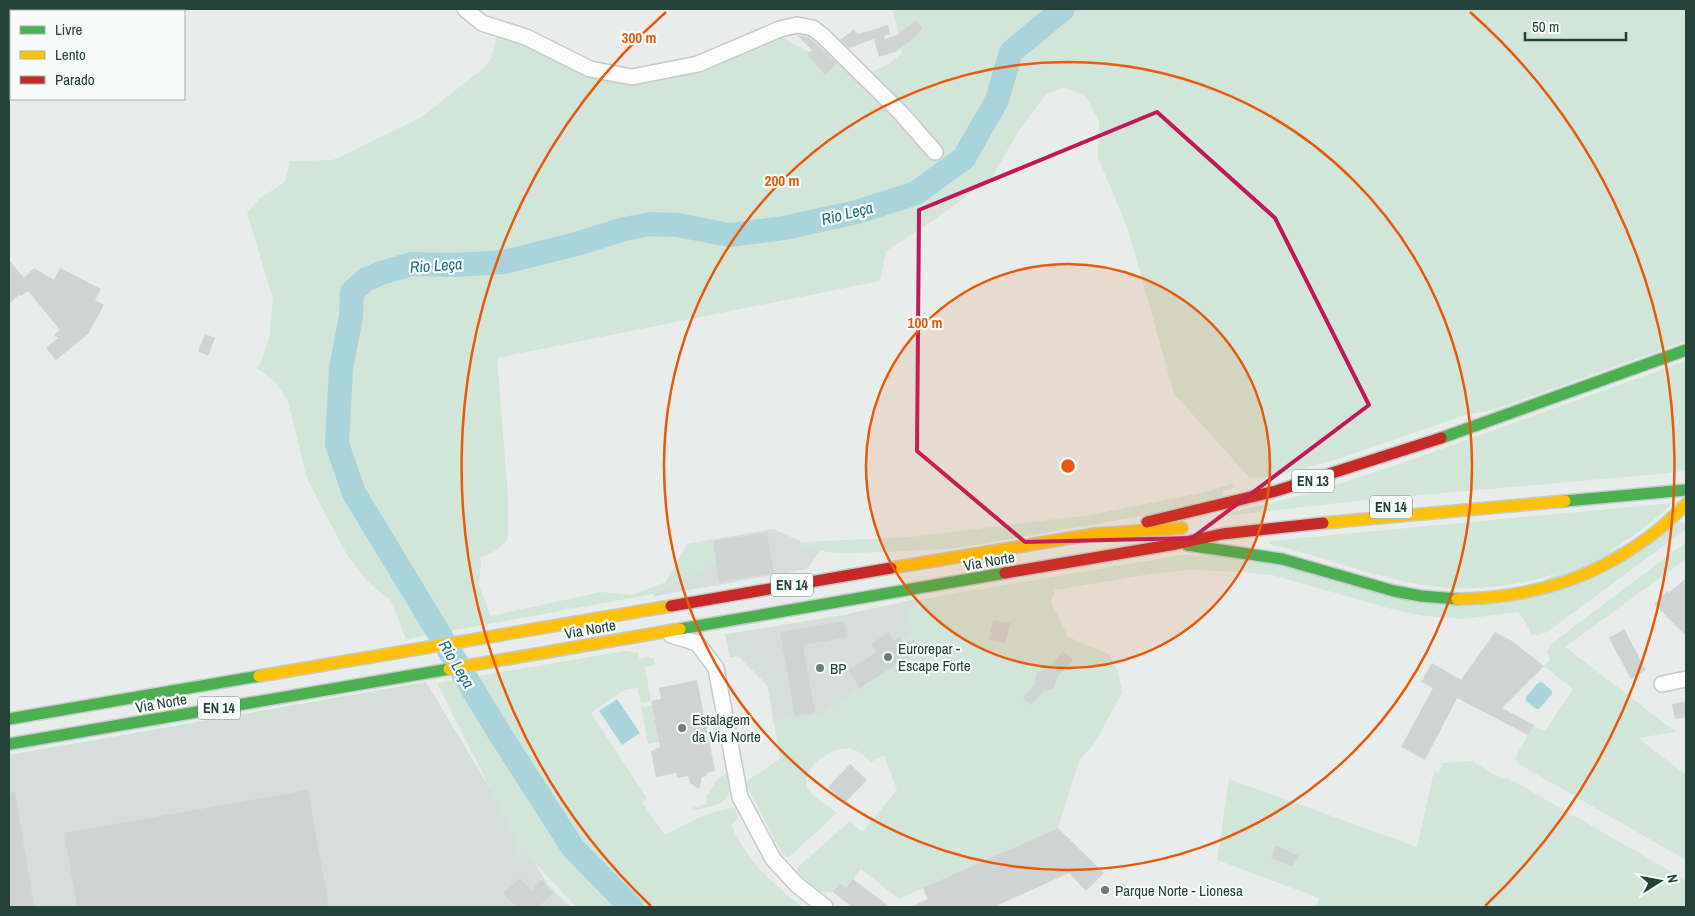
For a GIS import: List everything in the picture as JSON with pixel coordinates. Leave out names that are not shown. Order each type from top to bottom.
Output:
[{"type":"main road","name":"EN 13","points":[[1095,534],[1250,498],[1334,474],[1441,438],[1686,350]]},
{"type":"main road","name":"EN 14","points":[[1211,524],[1685,487]]},
{"type":"main road","name":"EN 14","points":[[1176,544],[1222,534],[1290,526],[1685,487]]},
{"type":"main road","points":[[1176,544],[1247,552],[1279,558],[1382,588],[1418,596],[1482,600],[1532,592],[1574,580],[1592,572],[1638,546],[1670,521],[1686,504]]},
{"type":"main road","name":"EN 14","points":[[1095,534],[1193,526]]},
{"type":"main road","name":"Via Norte","points":[[9,719],[1095,534]]},
{"type":"main road","name":"Via Norte","points":[[9,744],[1176,544]]},
{"type":"street","points":[[465,9],[482,23],[526,37],[590,69],[632,77],[698,64],[780,29],[797,25],[812,28],[823,36],[893,105],[935,152]]},
{"type":"street","points":[[663,632],[697,643],[716,668],[740,797],[773,859],[797,885],[825,907]]},
{"type":"street","points":[[1662,684],[1686,680]]},
{"type":"highlighted area","points":[[1157,112],[1275,218],[1369,405],[1192,538],[1025,542],[917,451],[919,210]]},
{"type":"shaded area","points":[[774,529],[802,542],[824,546],[807,569],[655,596],[653,594],[662,589],[687,544]]},
{"type":"shaded area","name":"BP","points":[[916,599],[916,652],[820,715],[773,722],[768,686],[738,656],[730,658],[725,633],[843,615]]},
{"type":"shaded area","points":[[426,682],[548,885],[571,907],[9,907],[9,755]]},
{"type":"green space","points":[[893,9],[1686,9],[1686,341],[1493,410],[1465,415],[1335,460],[1270,477],[1250,478],[1174,394],[1128,229],[1098,158],[1099,121],[1086,97],[1064,87],[1046,94],[1020,129],[992,177],[938,217],[886,251],[880,281],[497,358],[508,496],[508,539],[497,550],[480,558],[479,585],[491,616],[601,592],[632,595],[666,582],[687,544],[714,540],[718,563],[653,594],[406,639],[391,601],[367,581],[346,553],[306,476],[288,401],[275,382],[257,368],[269,339],[273,299],[247,213],[259,199],[285,182],[290,161],[333,160],[420,118],[485,67],[492,56],[497,34],[647,81],[779,35],[805,50],[870,73],[890,63],[902,53]]},
{"type":"green space","points":[[1686,361],[1686,471],[1365,500],[1208,518],[1308,494],[1405,462]]},
{"type":"green space","points":[[1233,483],[1236,487],[1223,491],[1223,498],[1182,509],[957,548],[842,553],[827,552],[799,545],[801,542],[911,537],[1090,515],[1206,492]]},
{"type":"green space","points":[[1672,503],[1647,525],[1619,545],[1589,561],[1558,573],[1525,582],[1491,587],[1458,588],[1424,585],[1366,572],[1270,544],[1270,541]]},
{"type":"green space","points":[[1680,521],[1686,525],[1685,530],[1547,632],[1539,635],[1531,634],[1518,612],[1463,619],[1425,616],[1395,610],[1272,575],[1241,572],[1190,570],[1150,574],[1055,590],[1051,602],[1068,637],[1109,654],[1118,671],[1122,693],[1094,744],[1079,761],[1058,828],[899,899],[861,869],[846,888],[840,883],[833,892],[819,892],[797,871],[798,867],[850,821],[862,832],[897,790],[884,755],[871,762],[857,751],[844,749],[836,750],[819,759],[808,773],[808,789],[837,813],[787,857],[782,854],[745,782],[780,759],[768,686],[738,656],[734,657],[734,653],[738,654],[769,685],[775,722],[820,715],[915,652],[914,640],[903,642],[901,639],[913,631],[905,618],[917,600],[1182,555],[1226,556],[1487,604]]},
{"type":"green space","points":[[1686,542],[1686,559],[1565,647],[1676,732],[1638,738],[1686,775],[1686,860],[1517,763],[1515,758],[1533,726],[1545,731],[1573,689],[1544,666],[1550,660],[1547,652],[1550,645]]},
{"type":"green space","points":[[625,651],[639,653],[639,658],[643,659],[643,657],[654,658],[655,665],[645,667],[651,701],[641,703],[637,688],[624,690],[591,713],[647,798],[642,802],[665,835],[709,814],[735,808],[738,818],[731,825],[745,850],[770,880],[802,907],[576,907],[536,864],[518,852],[515,838],[437,683]]},
{"type":"green space","points":[[652,705],[659,742],[648,744],[641,707]]},
{"type":"green space","points":[[1472,761],[1502,779],[1508,778],[1686,880],[1686,907],[1316,907],[1319,898],[1217,860],[1229,779],[1417,847],[1434,771],[1438,774],[1443,763]]},
{"type":"green space","points":[[726,774],[729,789],[726,798],[713,806],[693,810],[693,807],[707,804],[706,796],[717,781]]},
{"type":"water","points":[[1542,682],[1552,691],[1552,694],[1539,709],[1536,709],[1526,701],[1526,697],[1538,683]]},
{"type":"water","points":[[617,699],[640,733],[622,745],[599,711]]},
{"type":"building","points":[[916,20],[923,28],[915,37],[897,51],[879,57],[874,39],[849,48],[840,40],[854,29],[858,34],[888,25],[890,34],[884,36],[885,39],[897,35]]},
{"type":"building","points":[[797,35],[809,37],[837,63],[825,75],[807,54],[812,50]]},
{"type":"building","points":[[9,260],[24,278],[34,268],[54,280],[60,268],[101,289],[95,300],[104,305],[88,334],[56,360],[46,348],[58,338],[54,335],[60,330],[28,291],[21,296],[20,294],[9,304]]},
{"type":"building","points":[[205,334],[215,338],[208,356],[198,351]]},
{"type":"building","points":[[767,533],[774,573],[719,582],[713,541]]},
{"type":"building","points":[[1686,578],[1686,636],[1654,604],[1667,591],[1669,593]]},
{"type":"building","points":[[993,620],[1010,623],[1006,643],[989,640]]},
{"type":"building","points":[[844,621],[848,637],[803,645],[815,713],[795,716],[780,632]]},
{"type":"building","points":[[1624,629],[1646,670],[1631,679],[1609,638]]},
{"type":"building","points":[[889,632],[894,641],[900,637],[903,642],[914,640],[916,652],[860,688],[849,670],[877,652],[871,644]]},
{"type":"building","points":[[1495,632],[1512,641],[1544,666],[1502,708],[1534,725],[1528,735],[1457,698],[1425,760],[1401,747],[1433,688],[1421,682],[1432,663],[1461,680]]},
{"type":"building","points":[[1063,651],[1073,660],[1057,677],[1054,689],[1043,692],[1031,705],[1023,698],[1035,684],[1036,673],[1047,669]]},
{"type":"building","name":"Estalagem da Via Norte","points":[[697,680],[715,771],[706,773],[707,776],[702,777],[699,789],[690,783],[688,776],[677,778],[676,773],[656,777],[651,751],[660,747],[651,701],[661,699],[659,688]]},
{"type":"building","points":[[1686,701],[1686,717],[1675,719],[1672,704]]},
{"type":"building","points":[[850,764],[867,780],[845,803],[828,787]]},
{"type":"building","points":[[308,790],[329,907],[77,907],[64,833]]},
{"type":"building","points":[[15,792],[34,907],[9,907],[9,793]]},
{"type":"building","points":[[1058,828],[1104,873],[1086,891],[1069,873],[994,907],[911,907],[928,899],[923,888]]},
{"type":"building","points":[[1276,846],[1298,855],[1293,867],[1271,858]]},
{"type":"building","points":[[520,878],[531,890],[542,880],[553,894],[538,907],[516,907],[503,893]]},
{"type":"building","points":[[853,879],[890,907],[852,907],[833,892],[840,883],[846,888]]},
{"type":"waterway","name":"Rio Leça","points":[[631,907],[573,848],[498,731],[354,493],[337,444],[341,369],[351,316],[352,292],[365,280],[412,264],[455,265],[505,262],[580,243],[624,229],[651,224],[677,225],[730,235],[784,228],[857,212],[916,193],[964,158],[997,100],[1011,52],[1063,9]]},
{"type":"traffic: fast","points":[[1441,438],[1686,350]]},
{"type":"traffic: fast","points":[[1565,501],[1686,490]]},
{"type":"traffic: fast","points":[[1187,545],[1282,559],[1394,591],[1421,596],[1457,599]]},
{"type":"traffic: fast","points":[[680,629],[1005,573]]},
{"type":"traffic: fast","points":[[9,744],[449,669]]},
{"type":"traffic: fast","points":[[9,719],[259,676]]},
{"type":"traffic: slow","points":[[1323,523],[1565,501]]},
{"type":"traffic: slow","points":[[1457,599],[1512,595],[1564,582],[1588,573],[1635,547],[1662,527],[1686,504]]},
{"type":"traffic: slow","points":[[891,568],[1095,534],[1182,528]]},
{"type":"traffic: slow","points":[[259,676],[671,606]]},
{"type":"traffic: slow","points":[[449,669],[680,629]]},
{"type":"traffic: jam","points":[[1147,522],[1276,491],[1441,438]]},
{"type":"traffic: jam","points":[[1005,573],[1176,544],[1222,534],[1323,523]]},
{"type":"traffic: jam","points":[[671,606],[891,568]]},
{"type":"place","name":"Eurorepar - Escape Forte","points":[[888,657]]},
{"type":"place","name":"BP","points":[[820,668]]},
{"type":"place","name":"Estalagem da Via Norte","points":[[682,728]]},
{"type":"place","name":"Parque Norte - Lionesa","points":[[1105,890]]}]
